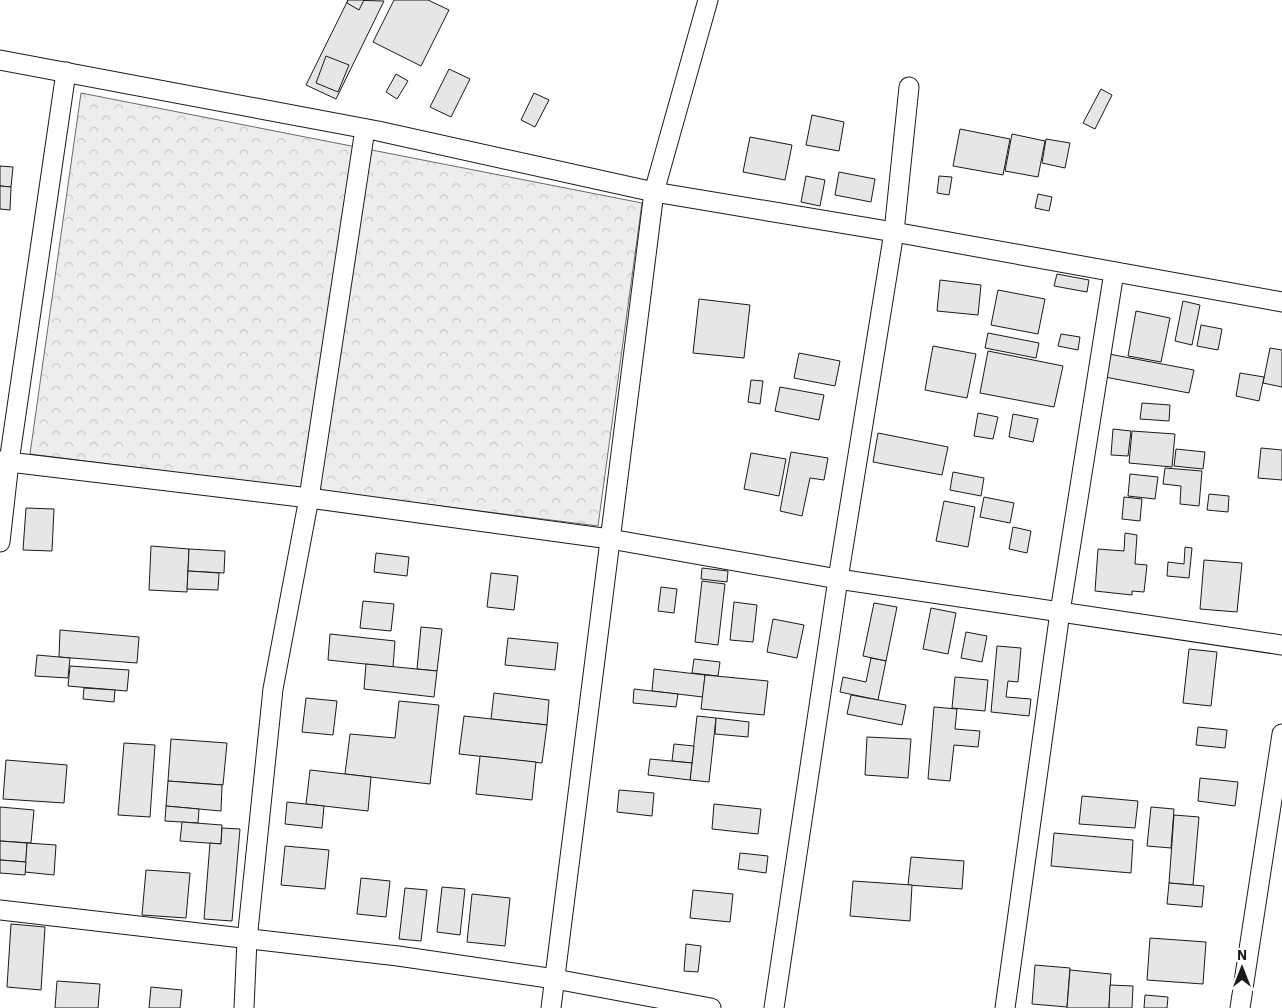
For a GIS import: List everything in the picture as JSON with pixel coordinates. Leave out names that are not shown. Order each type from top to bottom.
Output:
[{"type":"street","points":[[551,1008],[654,192],[708,0]]},
{"type":"street","points":[[0,60],[365,129],[654,192],[894,232],[1282,302]]},
{"type":"street","points":[[0,542],[5,462],[66,72]]},
{"type":"street","points":[[774,1008],[838,578],[894,232],[909,87]]},
{"type":"street","points":[[244,1008],[247,940],[273,690],[309,498],[365,129]]},
{"type":"street","points":[[1005,1008],[1060,612],[1114,272]]},
{"type":"street","points":[[5,462],[309,498],[610,539],[838,578],[1282,645]]},
{"type":"street","points":[[1240,1008],[1282,734]]},
{"type":"street","points":[[0,910],[398,956],[554,979],[712,1008]]},
{"type":"green space","points":[[81,93],[642,203],[598,526],[30,454]]},
{"type":"building","points":[[348,0],[384,1],[336,99],[306,85]]},
{"type":"building","points":[[348,0],[364,0],[359,10],[347,3]]},
{"type":"building","points":[[394,0],[428,0],[449,10],[421,66],[373,42]]},
{"type":"building","points":[[326,56],[349,65],[338,92],[316,83]]},
{"type":"building","points":[[449,69],[470,79],[451,117],[430,107]]},
{"type":"building","points":[[396,74],[408,81],[397,99],[386,92]]},
{"type":"building","points":[[1101,89],[1112,95],[1095,129],[1083,123]]},
{"type":"building","points":[[534,93],[549,100],[535,127],[521,120]]},
{"type":"building","points":[[812,115],[844,122],[839,151],[806,145]]},
{"type":"building","points":[[960,129],[1010,139],[1003,175],[953,166]]},
{"type":"building","points":[[1012,134],[1045,141],[1038,177],[1005,171]]},
{"type":"building","points":[[750,137],[792,145],[785,180],[743,172]]},
{"type":"building","points":[[1046,139],[1070,143],[1065,168],[1042,163]]},
{"type":"building","points":[[0,166],[13,167],[11,187],[0,186]]},
{"type":"building","points":[[839,172],[875,179],[871,202],[835,195]]},
{"type":"building","points":[[806,176],[825,180],[820,206],[801,202]]},
{"type":"building","points":[[939,176],[952,177],[949,195],[937,193]]},
{"type":"building","points":[[0,186],[11,187],[10,210],[0,209]]},
{"type":"building","points":[[1038,194],[1052,197],[1049,211],[1035,208]]},
{"type":"building","points":[[1057,274],[1089,280],[1087,292],[1054,286]]},
{"type":"building","points":[[940,280],[981,285],[978,315],[937,311]]},
{"type":"building","points":[[998,290],[1045,299],[1038,334],[991,325]]},
{"type":"building","points":[[699,299],[750,305],[744,358],[693,353]]},
{"type":"building","points":[[1183,301],[1200,305],[1192,345],[1175,341]]},
{"type":"building","points":[[1136,311],[1170,318],[1161,362],[1128,356]]},
{"type":"building","points":[[1201,325],[1222,329],[1218,350],[1197,346]]},
{"type":"building","points":[[988,333],[1039,343],[1036,358],[985,348]]},
{"type":"building","points":[[1061,334],[1080,337],[1078,350],[1058,346]]},
{"type":"building","points":[[933,346],[976,354],[967,398],[925,390]]},
{"type":"building","points":[[1270,348],[1282,350],[1282,387],[1263,383]]},
{"type":"building","points":[[988,351],[1063,366],[1054,407],[980,393]]},
{"type":"building","points":[[799,353],[840,361],[835,386],[794,378]]},
{"type":"building","points":[[1109,354],[1194,370],[1189,393],[1105,377]]},
{"type":"building","points":[[1240,373],[1264,377],[1259,401],[1236,396]]},
{"type":"building","points":[[751,380],[763,381],[760,404],[748,402]]},
{"type":"building","points":[[780,387],[824,395],[819,420],[775,411]]},
{"type":"building","points":[[1142,403],[1170,405],[1169,421],[1140,419]]},
{"type":"building","points":[[978,413],[998,417],[993,439],[974,436]]},
{"type":"building","points":[[1013,414],[1038,419],[1033,442],[1009,437]]},
{"type":"building","points":[[1113,429],[1131,431],[1128,456],[1111,455]]},
{"type":"building","points":[[1132,431],[1175,434],[1172,467],[1129,463]]},
{"type":"building","points":[[878,433],[948,447],[942,475],[873,462]]},
{"type":"building","points":[[1261,448],[1282,450],[1282,480],[1258,478]]},
{"type":"building","points":[[1176,449],[1205,452],[1203,469],[1174,466]]},
{"type":"building","points":[[791,452],[828,458],[824,480],[810,478],[802,516],[780,511]]},
{"type":"building","points":[[751,453],[786,459],[779,496],[744,489]]},
{"type":"building","points":[[1165,468],[1202,471],[1199,506],[1180,504],[1181,486],[1163,484]]},
{"type":"building","points":[[953,472],[984,478],[981,496],[950,490]]},
{"type":"building","points":[[1130,474],[1158,477],[1155,499],[1128,496]]},
{"type":"building","points":[[1209,494],[1229,496],[1228,512],[1207,510]]},
{"type":"building","points":[[984,497],[1014,503],[1010,523],[980,517]]},
{"type":"building","points":[[1124,497],[1142,499],[1140,521],[1122,519]]},
{"type":"building","points":[[944,501],[975,507],[968,547],[936,541]]},
{"type":"building","points":[[26,508],[54,509],[52,551],[23,550]]},
{"type":"building","points":[[1013,527],[1031,531],[1027,553],[1009,549]]},
{"type":"building","points":[[1125,533],[1137,535],[1135,564],[1147,565],[1144,592],[1132,591],[1132,595],[1095,591],[1098,549],[1124,551]]},
{"type":"building","points":[[151,546],[189,549],[187,592],[149,590]]},
{"type":"building","points":[[1185,547],[1192,548],[1189,578],[1167,576],[1168,562],[1184,564]]},
{"type":"building","points":[[189,549],[225,551],[224,573],[188,571]]},
{"type":"building","points":[[376,553],[409,557],[407,576],[374,572]]},
{"type":"building","points":[[1204,560],[1242,563],[1237,612],[1200,609]]},
{"type":"building","points":[[702,568],[728,571],[727,582],[701,579]]},
{"type":"building","points":[[188,571],[219,573],[218,590],[187,589]]},
{"type":"building","points":[[491,573],[518,576],[514,610],[487,607]]},
{"type":"building","points":[[702,581],[725,584],[718,645],[695,642]]},
{"type":"building","points":[[661,587],[677,589],[674,613],[658,611]]},
{"type":"building","points":[[363,601],[394,604],[391,631],[360,628]]},
{"type":"building","points":[[734,602],[757,605],[753,642],[730,640]]},
{"type":"building","points":[[874,603],[897,607],[886,661],[863,656]]},
{"type":"building","points":[[931,608],[956,613],[948,654],[923,649]]},
{"type":"building","points":[[773,619],[804,625],[797,658],[767,652]]},
{"type":"building","points":[[421,627],[442,629],[437,671],[417,669]]},
{"type":"building","points":[[60,630],[139,637],[137,663],[59,657]]},
{"type":"building","points":[[966,632],[987,636],[982,662],[961,658]]},
{"type":"building","points":[[330,634],[395,641],[393,667],[328,660]]},
{"type":"building","points":[[508,638],[558,643],[555,670],[505,665]]},
{"type":"building","points":[[997,646],[1021,648],[1018,682],[1008,681],[1006,697],[1031,699],[1029,716],[991,712]]},
{"type":"building","points":[[1189,649],[1217,652],[1211,706],[1183,703]]},
{"type":"building","points":[[37,655],[70,658],[68,678],[35,676]]},
{"type":"building","points":[[871,658],[886,661],[878,700],[840,692],[843,677],[866,682]]},
{"type":"building","points":[[694,659],[720,662],[718,676],[692,673]]},
{"type":"building","points":[[366,664],[437,671],[434,697],[364,689]]},
{"type":"building","points":[[70,666],[129,670],[127,691],[68,686]]},
{"type":"building","points":[[654,669],[705,675],[703,697],[652,691]]},
{"type":"building","points":[[705,675],[768,681],[764,715],[701,709]]},
{"type":"building","points":[[955,677],[988,680],[985,711],[952,708]]},
{"type":"building","points":[[84,688],[115,690],[114,702],[83,699]]},
{"type":"building","points":[[634,689],[678,694],[676,707],[633,703]]},
{"type":"building","points":[[494,693],[549,700],[547,725],[491,719]]},
{"type":"building","points":[[851,695],[906,705],[902,725],[847,714]]},
{"type":"building","points":[[306,698],[337,701],[333,735],[302,732]]},
{"type":"building","points":[[399,701],[439,705],[430,784],[345,774],[350,734],[395,738]]},
{"type":"building","points":[[934,707],[957,709],[955,729],[980,731],[978,747],[954,745],[950,781],[928,779]]},
{"type":"building","points":[[464,716],[547,725],[542,763],[459,754]]},
{"type":"building","points":[[697,716],[716,718],[709,782],[690,780]]},
{"type":"building","points":[[716,718],[749,722],[748,737],[715,734]]},
{"type":"building","points":[[1198,727],[1227,730],[1225,748],[1196,745]]},
{"type":"building","points":[[867,737],[911,739],[908,778],[865,775]]},
{"type":"building","points":[[171,739],[227,743],[223,785],[168,781]]},
{"type":"building","points":[[124,743],[155,745],[150,817],[118,815]]},
{"type":"building","points":[[674,744],[694,746],[692,763],[672,761]]},
{"type":"building","points":[[480,756],[536,762],[532,800],[476,794]]},
{"type":"building","points":[[650,759],[692,763],[690,780],[648,775]]},
{"type":"building","points":[[6,760],[67,765],[64,803],[3,799]]},
{"type":"building","points":[[310,770],[371,777],[368,811],[306,804]]},
{"type":"building","points":[[1200,778],[1238,782],[1235,806],[1198,801]]},
{"type":"building","points":[[168,781],[222,785],[221,811],[166,806]]},
{"type":"building","points":[[619,790],[654,793],[652,816],[617,812]]},
{"type":"building","points":[[1082,796],[1138,801],[1135,828],[1079,824]]},
{"type":"building","points":[[287,802],[324,806],[322,828],[285,824]]},
{"type":"building","points":[[714,804],[761,809],[758,834],[712,829]]},
{"type":"building","points":[[166,806],[199,809],[198,823],[165,821]]},
{"type":"building","points":[[0,807],[34,810],[31,843],[0,841]]},
{"type":"building","points":[[1151,807],[1174,809],[1171,848],[1147,846]]},
{"type":"building","points":[[1174,815],[1199,817],[1193,885],[1169,883]]},
{"type":"building","points":[[182,822],[222,825],[221,844],[180,841]]},
{"type":"building","points":[[222,828],[240,829],[232,921],[204,919],[210,843],[221,844]]},
{"type":"building","points":[[1054,833],[1133,840],[1131,873],[1051,866]]},
{"type":"building","points":[[0,841],[27,843],[26,862],[0,860]]},
{"type":"building","points":[[27,843],[56,845],[54,875],[25,872]]},
{"type":"building","points":[[285,846],[329,850],[325,889],[281,885]]},
{"type":"building","points":[[740,853],[768,856],[766,873],[738,869]]},
{"type":"building","points":[[911,857],[964,861],[962,889],[908,885]]},
{"type":"building","points":[[0,860],[26,862],[25,875],[0,873]]},
{"type":"building","points":[[146,870],[190,873],[186,918],[142,915]]},
{"type":"building","points":[[361,878],[390,881],[386,917],[357,914]]},
{"type":"building","points":[[853,881],[912,885],[910,921],[850,916]]},
{"type":"building","points":[[1169,883],[1204,886],[1202,907],[1167,904]]},
{"type":"building","points":[[442,887],[465,889],[460,935],[437,932]]},
{"type":"building","points":[[405,888],[427,890],[421,941],[399,939]]},
{"type":"building","points":[[693,890],[733,894],[730,922],[690,918]]},
{"type":"building","points":[[472,894],[510,898],[505,946],[467,942]]},
{"type":"building","points":[[11,924],[45,927],[41,990],[7,987]]},
{"type":"building","points":[[1150,938],[1206,942],[1203,984],[1147,980]]},
{"type":"building","points":[[686,944],[701,946],[698,972],[684,971]]},
{"type":"building","points":[[1035,965],[1070,968],[1067,1007],[1032,1004]]},
{"type":"building","points":[[1070,970],[1111,974],[1109,1008],[1067,1008]]},
{"type":"building","points":[[57,981],[100,984],[98,1008],[55,1008]]},
{"type":"building","points":[[1110,985],[1133,986],[1132,1008],[1109,1008]]},
{"type":"building","points":[[151,987],[182,990],[180,1008],[149,1008]]},
{"type":"building","points":[[1145,995],[1168,997],[1167,1008],[1144,1008]]}]
